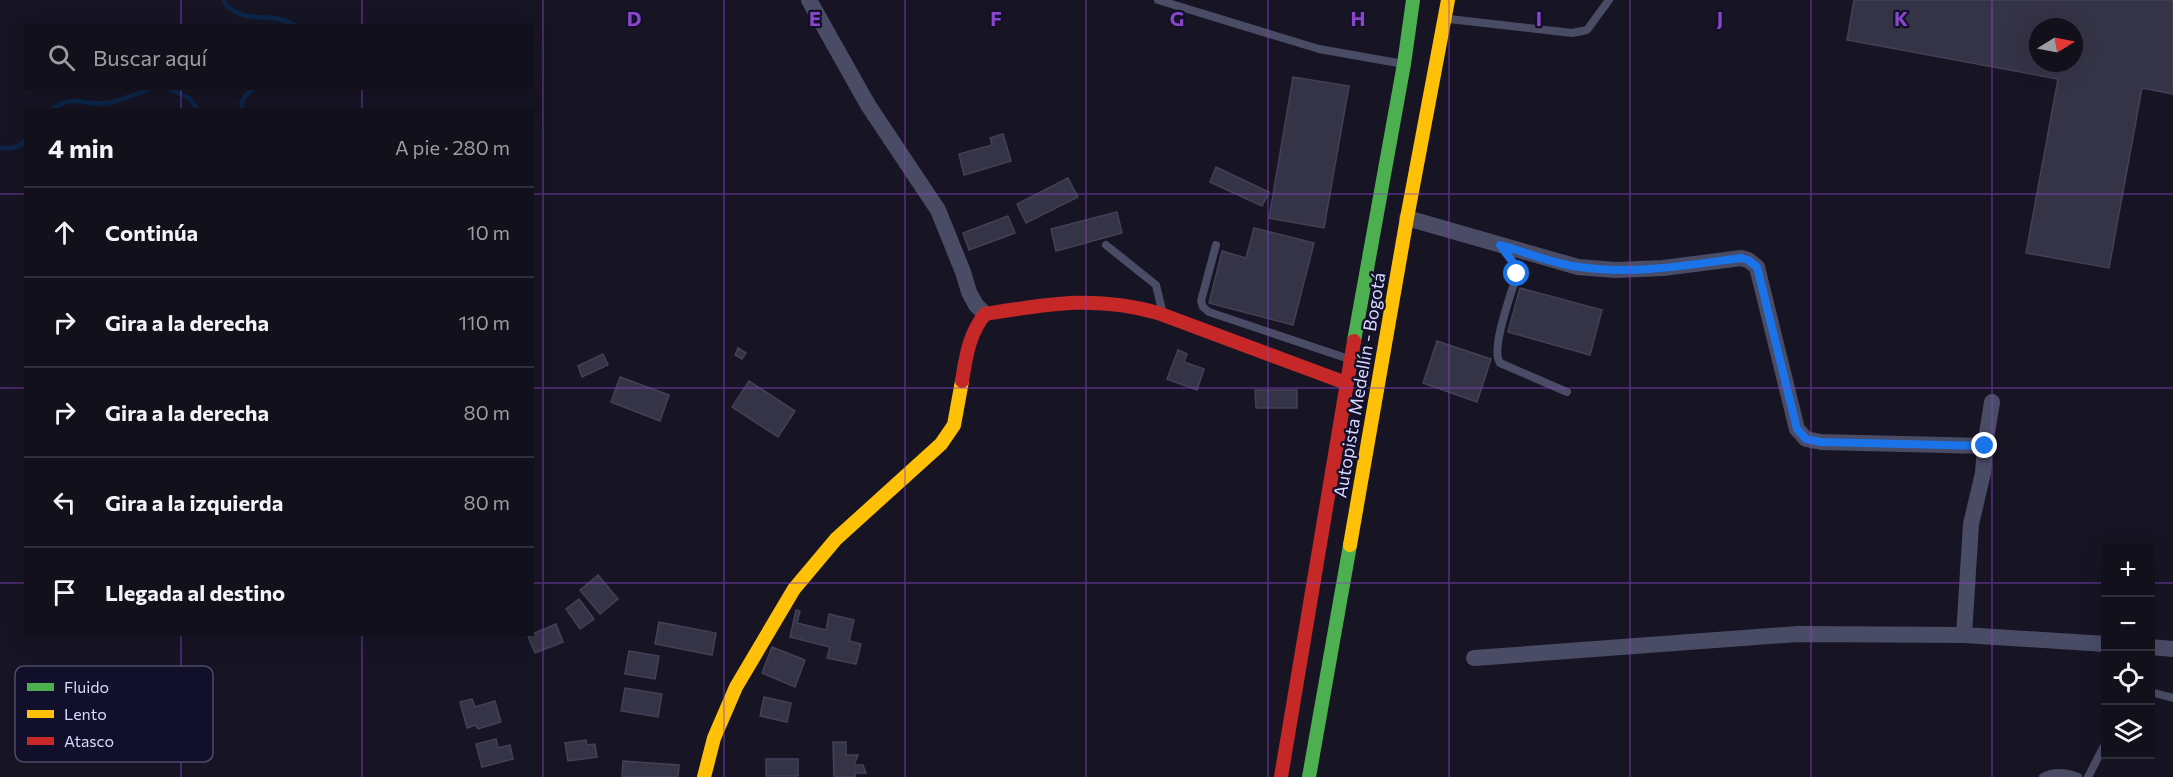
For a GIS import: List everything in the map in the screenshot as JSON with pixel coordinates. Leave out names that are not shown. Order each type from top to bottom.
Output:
[{"type":"main road","name":"Autopista Medellín - Bogotá","points":[[1281,777],[1346,382],[1404,64],[1413,0]]},
{"type":"main road","name":"Autopista Medellín - Bogotá","points":[[1309,777],[1407,218],[1448,0]]},
{"type":"main road","points":[[704,777],[714,738],[736,687],[794,589],[836,539],[941,444],[954,425],[969,340],[985,314],[1071,302],[1108,301],[1162,313],[1184,324],[1346,382]]},
{"type":"street","points":[[809,0],[868,105],[938,210],[969,292],[976,305],[985,314]]},
{"type":"street","points":[[1407,218],[1578,267],[1616,270],[1662,268],[1741,258],[1748,260],[1757,267],[1797,429],[1806,439],[1821,442],[1985,446]]},
{"type":"street","points":[[1964,634],[1971,524],[1983,473],[1992,402]]},
{"type":"street","points":[[1474,658],[1798,634],[1964,634],[2101,644]]},
{"type":"street","points":[[2155,649],[2173,649]]},
{"type":"lane","points":[[1158,0],[1319,49],[1404,64]]},
{"type":"lane","points":[[1446,18],[1572,33],[1587,30],[1609,0]]},
{"type":"lane","points":[[1106,245],[1156,285],[1162,313]]},
{"type":"lane","points":[[1216,245],[1201,301],[1203,307],[1209,312],[1350,359]]},
{"type":"lane","points":[[1500,245],[1515,265],[1517,274],[1499,336],[1497,359],[1500,363],[1567,392]]},
{"type":"lane","points":[[2155,693],[2173,698]]},
{"type":"lane","points":[[2088,777],[2101,752]]},
{"type":"lane","points":[[2043,777],[2067,772],[2078,777]]},
{"type":"building","points":[[1854,0],[2173,0],[2173,94],[2142,88],[2109,268],[2026,253],[2058,79],[1847,40]]},
{"type":"building","points":[[1293,77],[1349,86],[1324,228],[1269,218]]},
{"type":"building","points":[[1003,134],[1011,161],[964,175],[959,154],[992,145],[990,138]]},
{"type":"building","points":[[1216,167],[1269,192],[1262,206],[1210,182]]},
{"type":"building","points":[[1068,178],[1078,197],[1026,223],[1017,204]]},
{"type":"building","points":[[1117,212],[1122,233],[1056,251],[1051,229]]},
{"type":"building","points":[[1008,216],[1015,233],[969,250],[963,233]]},
{"type":"building","points":[[1254,228],[1314,243],[1293,325],[1209,303],[1222,251],[1246,258]]},
{"type":"building","points":[[1520,288],[1602,310],[1590,355],[1508,332]]},
{"type":"building","points":[[1437,341],[1491,359],[1477,402],[1423,383]]},
{"type":"building","points":[[738,348],[746,353],[742,359],[735,355]]},
{"type":"building","points":[[1178,350],[1187,354],[1184,362],[1204,369],[1197,390],[1167,379]]},
{"type":"building","points":[[603,354],[608,365],[582,377],[578,366]]},
{"type":"building","points":[[620,377],[669,395],[660,421],[611,402]]},
{"type":"building","points":[[749,381],[795,411],[778,437],[732,407]]},
{"type":"building","points":[[1255,390],[1297,390],[1297,408],[1256,408]]},
{"type":"building","points":[[598,575],[618,599],[600,614],[580,590]]},
{"type":"building","points":[[579,599],[594,619],[580,629],[566,609]]},
{"type":"building","points":[[796,610],[800,611],[797,623],[826,630],[829,614],[854,620],[849,641],[861,644],[856,664],[827,658],[830,647],[790,637]]},
{"type":"building","points":[[659,622],[716,633],[712,655],[655,644]]},
{"type":"building","points":[[556,624],[563,642],[535,653],[528,636],[534,636],[534,633]]},
{"type":"building","points":[[772,647],[805,660],[795,687],[762,673]]},
{"type":"building","points":[[629,651],[659,656],[655,679],[625,674]]},
{"type":"building","points":[[625,688],[662,694],[658,717],[621,711]]},
{"type":"building","points":[[764,697],[791,703],[787,722],[760,716]]},
{"type":"building","points":[[472,699],[475,707],[495,701],[501,722],[478,729],[475,725],[467,728],[460,702]]},
{"type":"building","points":[[496,739],[498,748],[510,745],[513,759],[482,767],[476,744]]},
{"type":"building","points":[[586,740],[587,745],[595,744],[597,757],[568,761],[565,743]]},
{"type":"building","points":[[833,742],[846,742],[846,755],[858,755],[854,765],[863,765],[866,773],[855,773],[855,777],[834,777]]},
{"type":"building","points":[[766,759],[798,759],[798,776],[766,776]]},
{"type":"building","points":[[623,761],[679,765],[678,777],[622,777]]},
{"type":"waterway","points":[[223,0],[228,7],[242,15],[275,18],[292,24]]},
{"type":"waterway","points":[[54,108],[73,101],[111,102],[146,90]]},
{"type":"waterway","points":[[171,90],[189,98],[196,108]]},
{"type":"waterway","points":[[242,108],[241,104],[245,96],[252,90]]},
{"type":"waterway","points":[[0,148],[18,146],[24,141]]},
{"type":"traffic: fast","points":[[1354,341],[1404,64],[1413,0]]},
{"type":"traffic: fast","points":[[1309,777],[1350,545]]},
{"type":"traffic: slow","points":[[1350,545],[1448,0]]},
{"type":"traffic: slow","points":[[704,777],[714,738],[736,687],[794,589],[836,539],[941,444],[954,425],[962,381]]},
{"type":"traffic: jam","points":[[962,381],[972,337],[985,314],[1030,307],[1093,303],[1135,307],[1158,313],[1346,383]]},
{"type":"traffic: jam","points":[[1281,777],[1354,341]]},
{"type":"route","points":[[1517,274],[1515,265],[1500,245],[1578,267],[1616,270],[1662,268],[1741,258],[1748,260],[1757,267],[1797,429],[1806,439],[1821,442],[1985,446]]}]
